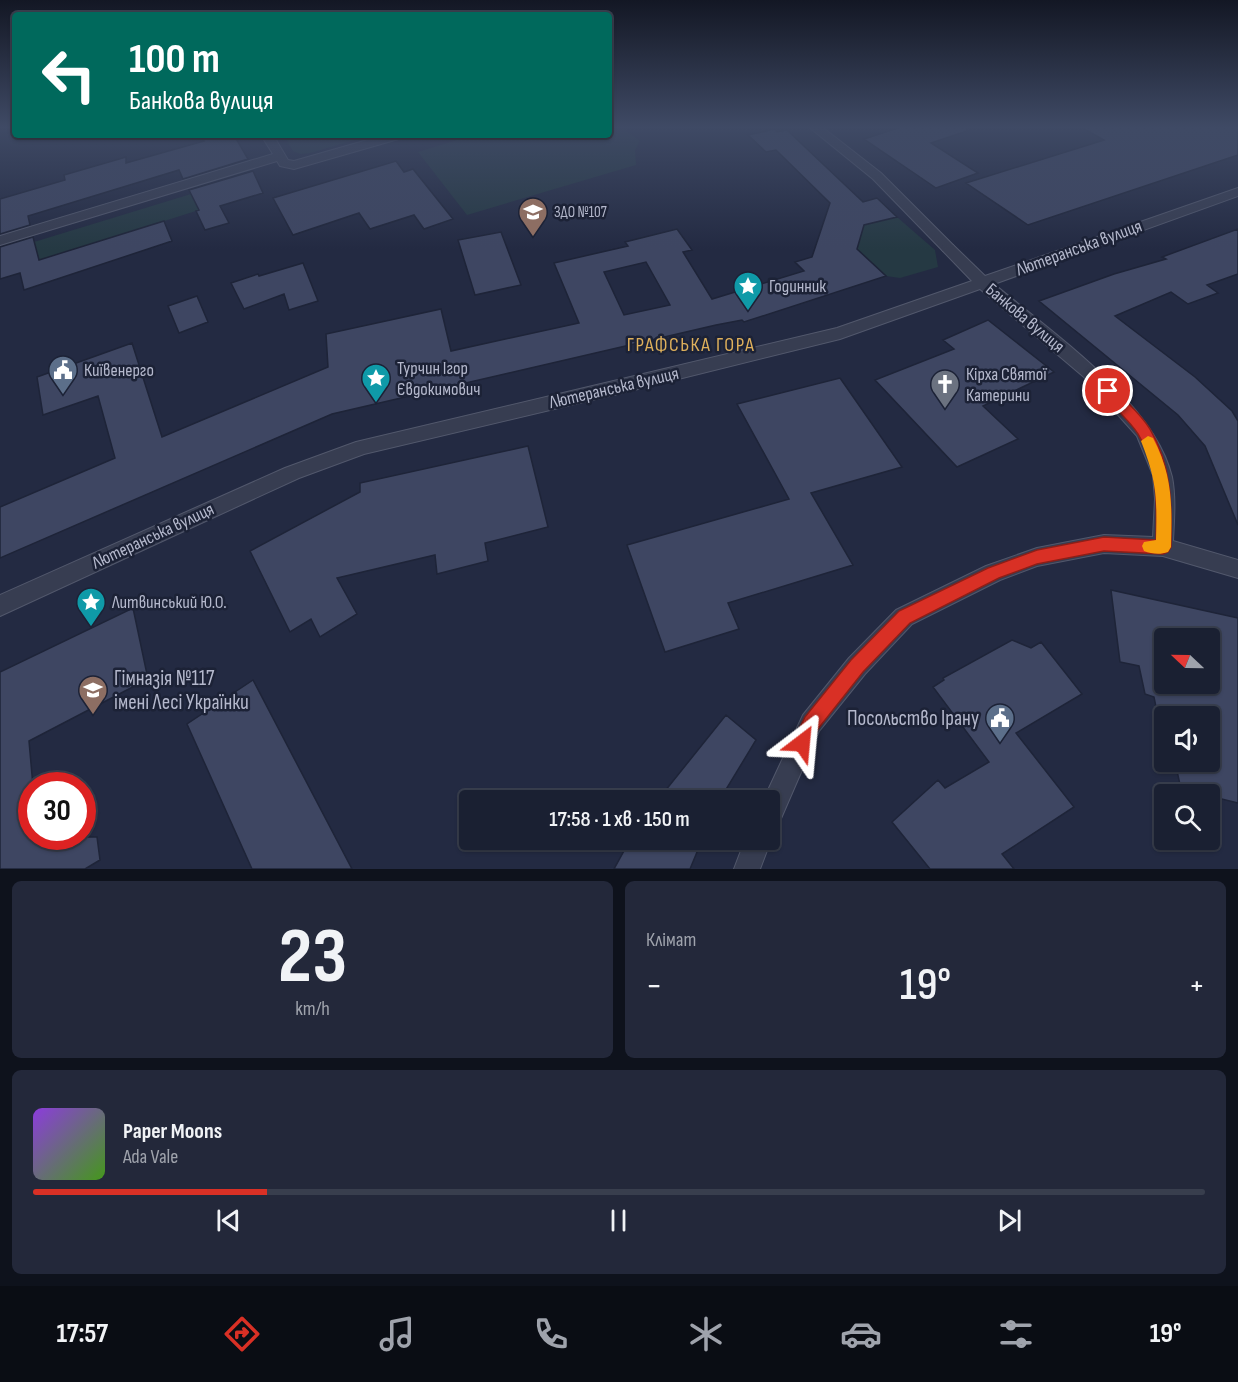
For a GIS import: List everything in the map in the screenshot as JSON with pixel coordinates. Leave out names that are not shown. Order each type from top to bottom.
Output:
[{"type":"street","points":[[0,241],[242,168]]},
{"type":"street","name":"Банкова вулиця","points":[[866,168],[982,282],[1108,391],[1144,432],[1162,475],[1165,499],[1163,547]]},
{"type":"street","name":"Лютеранська вулиця","points":[[0,606],[292,473],[362,447],[626,386],[840,333],[1238,192]]},
{"type":"street","points":[[780,792],[812,723],[857,666],[904,617],[993,573],[1037,557],[1104,544],[1163,547],[1238,569]]},
{"type":"street","points":[[747,869],[754,850]]},
{"type":"shaded area","points":[[430,168],[627,168],[467,215]]},
{"type":"shaded area","points":[[191,194],[199,210],[39,261],[34,242]]},
{"type":"shaded area","points":[[897,217],[935,250],[938,267],[900,278],[886,276],[857,249],[864,225]]},
{"type":"building","points":[[90,168],[220,168],[183,179],[179,170],[28,216],[30,225],[0,234],[0,199],[65,180],[64,175]]},
{"type":"building","points":[[374,168],[401,168],[404,172],[413,169],[453,219],[424,229],[414,215],[370,229],[359,213],[293,235],[273,198]]},
{"type":"building","points":[[794,168],[827,168],[863,202],[877,198],[897,217],[864,225],[857,249],[886,276],[744,322],[742,320],[716,325],[332,414],[0,558],[0,507],[115,458],[98,396],[43,415],[37,377],[132,343],[162,437],[328,367],[326,334],[441,309],[451,351],[579,323],[554,263],[628,246],[625,242],[677,229],[692,250],[683,252],[712,299],[804,271],[795,262],[812,257],[830,203]],"holes":[[[646,262],[670,305],[624,315],[604,272]]]},
{"type":"building","points":[[906,168],[969,168],[978,173],[936,188]]},
{"type":"building","points":[[1016,168],[1200,168],[1028,225],[966,183]]},
{"type":"building","points":[[253,171],[263,193],[220,206],[229,223],[205,230],[196,211],[199,210],[189,190]]},
{"type":"building","points":[[164,221],[172,241],[24,290],[20,273],[0,279],[0,247],[33,237],[39,260]]},
{"type":"building","points":[[1238,229],[1238,274],[1207,285],[1218,293],[1188,304],[1171,292],[1115,316],[1195,377],[1232,411],[1238,421],[1238,525],[1205,446],[1178,415],[1039,301],[1114,274],[1166,259],[1162,257]]},
{"type":"building","points":[[501,232],[521,285],[475,295],[458,240]]},
{"type":"building","points":[[303,263],[318,301],[289,310],[284,294],[244,309],[231,283]]},
{"type":"building","points":[[197,296],[208,322],[179,333],[168,306]]},
{"type":"building","points":[[988,320],[1054,372],[983,406],[1018,439],[957,467],[875,380],[954,349],[943,340]]},
{"type":"building","points":[[840,378],[902,467],[811,493],[853,565],[728,603],[739,629],[665,652],[627,545],[789,499],[737,404]]},
{"type":"building","points":[[528,446],[548,527],[485,543],[488,561],[437,574],[435,555],[337,578],[357,614],[320,637],[311,619],[290,632],[250,551],[360,492],[360,483]]},
{"type":"building","points":[[1111,590],[1238,618],[1238,803],[1220,799],[1220,784],[1180,784],[1177,772],[1220,772],[1220,706],[1156,706],[1154,697],[1145,694],[1139,666],[1120,662]]},
{"type":"building","points":[[133,608],[148,679],[29,741],[32,772],[18,772],[18,850],[96,850],[97,837],[100,860],[85,869],[0,869],[0,672]]},
{"type":"building","name":"Посольство Ірану","points":[[1012,640],[1031,648],[1041,642],[1082,694],[1016,733],[1074,807],[1002,854],[1014,869],[930,869],[892,822],[938,780],[945,788],[989,762],[933,687],[944,680],[943,678]]},
{"type":"building","points":[[253,680],[352,869],[252,869],[187,724]]},
{"type":"building","points":[[726,715],[756,740],[726,790],[666,790]]},
{"type":"building","points":[[624,850],[698,850],[690,869],[614,869]]},
{"type":"slow traffic","points":[[1148,441],[1162,475],[1165,499],[1163,547],[1149,546]]},
{"type":"place","name":"ЗДО №107","points":[[533,238]]},
{"type":"place","name":"Годинник","points":[[748,312]]},
{"type":"place","name":"Київенерго","points":[[63,396]]},
{"type":"place","name":"Турчин Ігор Євдокимович","points":[[376,404]]},
{"type":"place","name":"Кірха Святої Катерини","points":[[945,410]]},
{"type":"place","name":"Литвинський Ю.О.","points":[[91,628]]},
{"type":"place","name":"Гімназія №117 імені Лесі Українки","points":[[93,716]]},
{"type":"place","name":"Посольство Ірану","points":[[1000,744]]},
{"type":"district","name":"ГРАФСЬКА ГОРА","points":[[691,345]]},
{"type":"route","points":[[802,743],[812,723],[857,666],[904,617],[993,573],[1037,557],[1104,544],[1163,547],[1165,499],[1162,475],[1144,432],[1108,391]]}]
